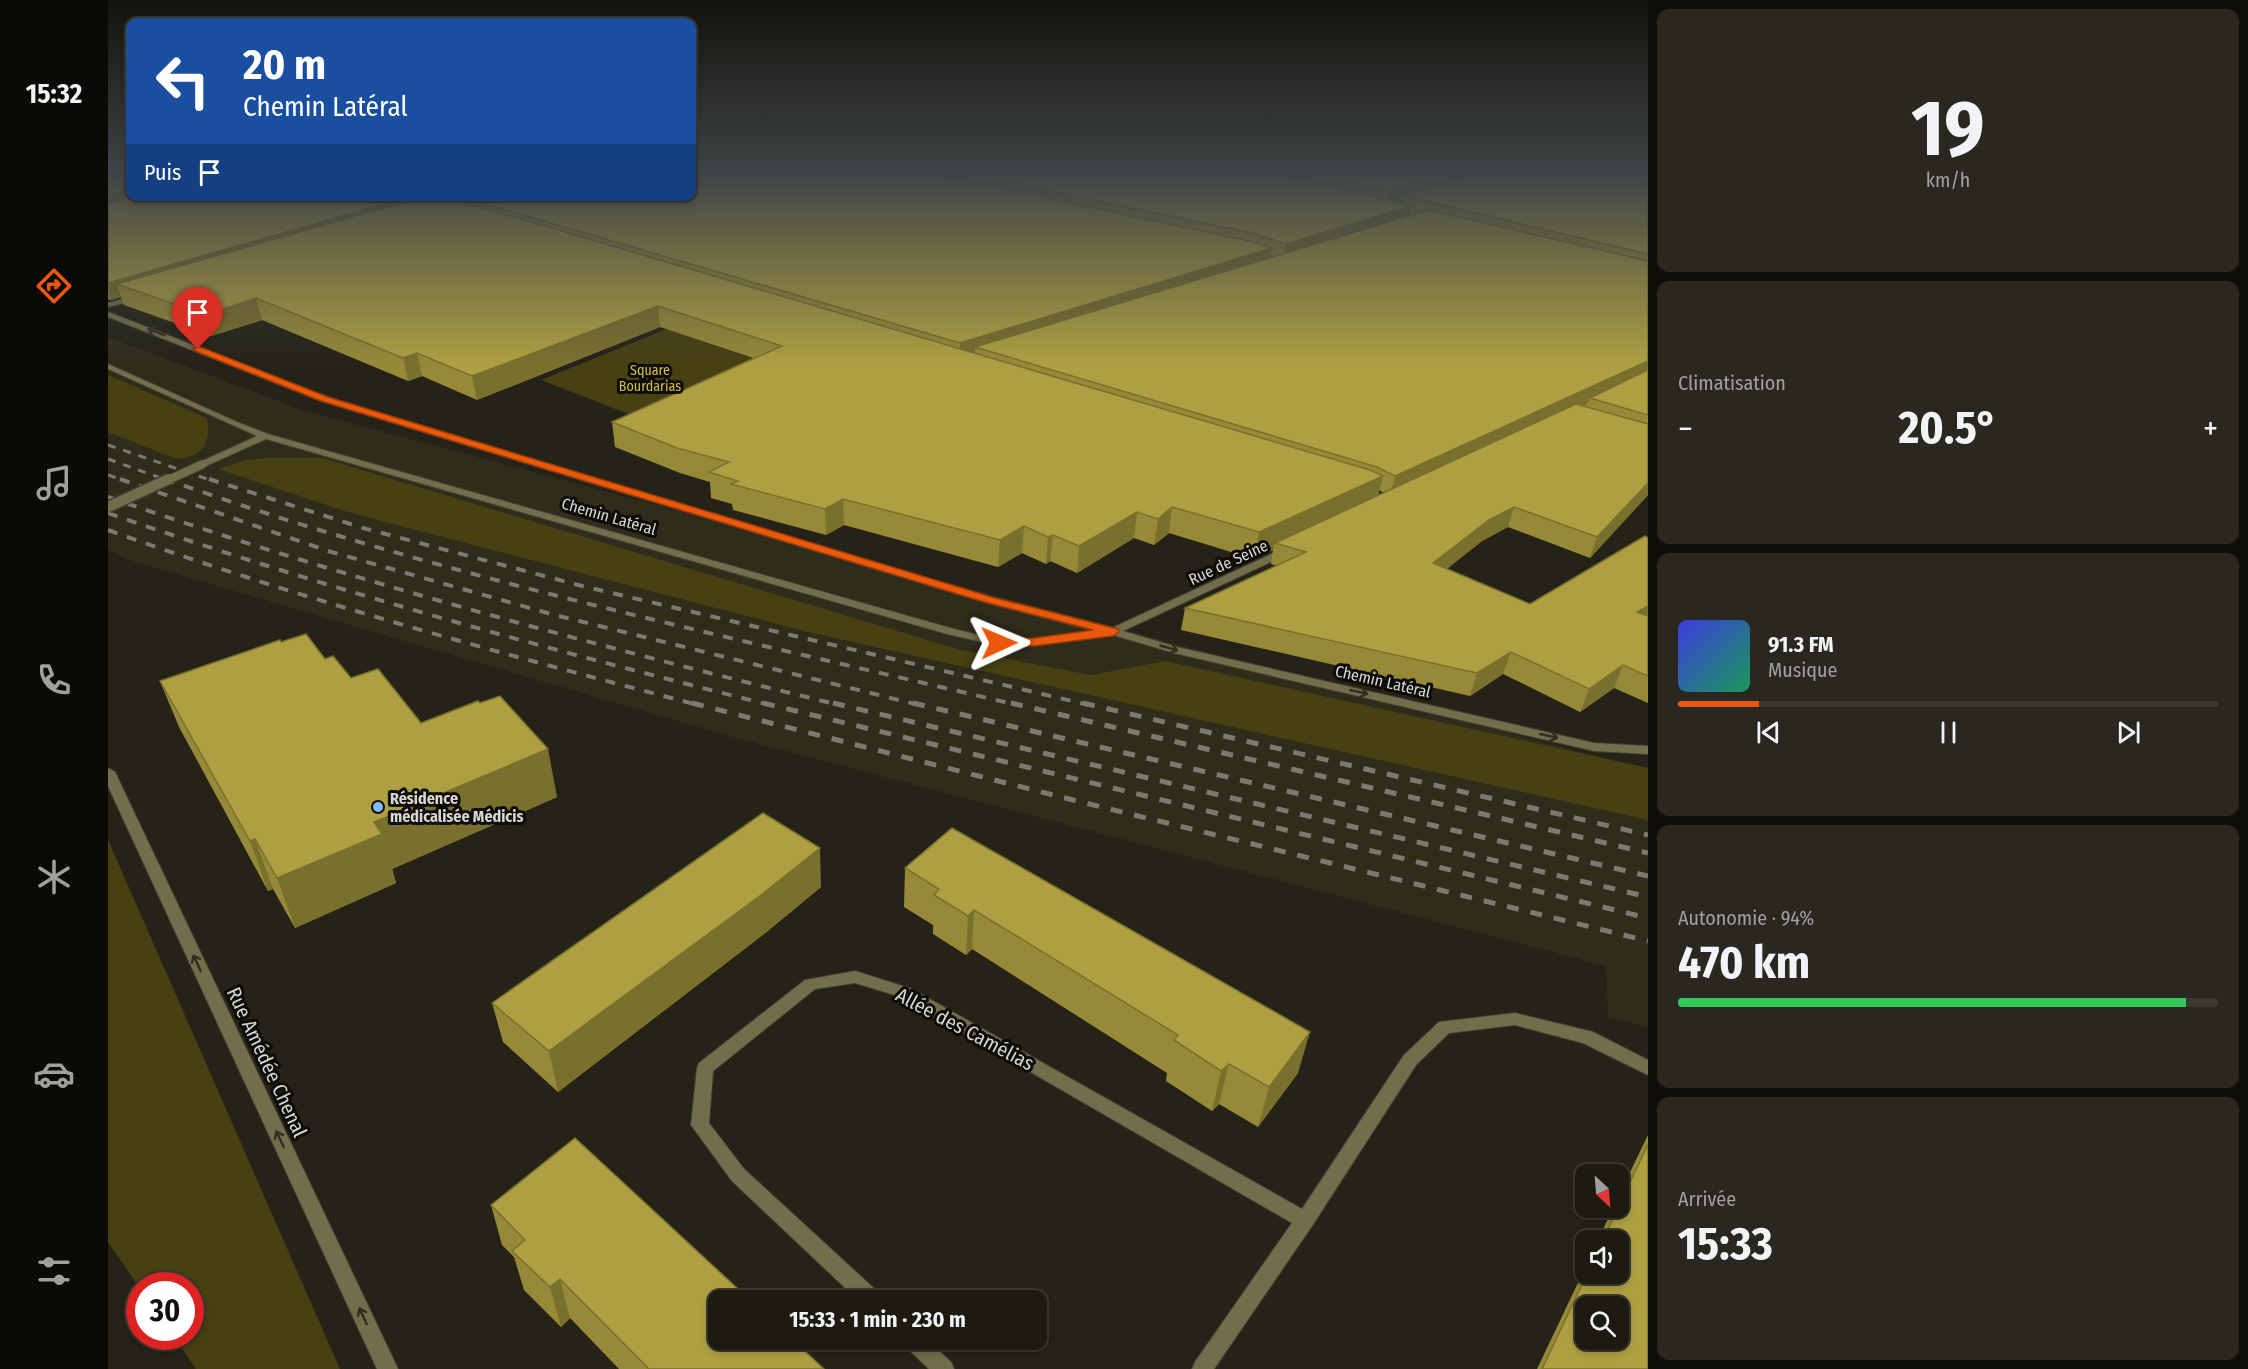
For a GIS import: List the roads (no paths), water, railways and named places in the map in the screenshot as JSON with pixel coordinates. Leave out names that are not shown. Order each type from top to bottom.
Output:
[{"type":"street","points":[[108,305],[142,295]]},
{"type":"street","name":"Chemin Latéral","points":[[108,314],[324,399],[988,600],[1174,650],[1594,747],[1648,750]]},
{"type":"street","name":"Chemin Latéral","points":[[108,366],[234,424],[265,435],[951,632],[999,643],[1034,642],[1113,632]]},
{"type":"street","points":[[108,507],[265,435]]},
{"type":"street","name":"Rue de Seine","points":[[1113,632],[1296,546]]},
{"type":"street","name":"Rue Amédée Chenal","points":[[108,772],[388,1369]]},
{"type":"street","name":"Allée des Camélias","points":[[861,1290],[738,1175],[700,1125],[705,1068],[811,984],[855,976],[906,993],[1305,1220]]},
{"type":"street","points":[[1202,1369],[1305,1220],[1410,1060],[1445,1027],[1515,1019],[1587,1037],[1648,1068]]},
{"type":"street","points":[[924,1350],[944,1369]]},
{"type":"railway","points":[[108,445],[213,481]]},
{"type":"railway","points":[[108,459],[169,481]]},
{"type":"railway","points":[[108,475],[125,481]]},
{"type":"railway","points":[[120,479],[328,551],[551,614],[919,705]]},
{"type":"railway","points":[[165,479],[375,547],[481,576],[695,630],[1017,705]]},
{"type":"railway","points":[[209,479],[363,528],[582,586],[1089,705]]},
{"type":"railway","points":[[108,497],[289,556],[471,610],[839,705]]},
{"type":"railway","points":[[108,513],[271,567],[436,616],[770,705]]},
{"type":"railway","points":[[108,530],[254,580],[327,602],[475,645],[698,705]]},
{"type":"railway","points":[[692,703],[1069,799],[1648,941]]},
{"type":"railway","points":[[763,703],[1648,918]]},
{"type":"railway","points":[[833,703],[1648,897]]},
{"type":"railway","points":[[913,703],[1648,876]]},
{"type":"railway","points":[[1011,703],[1648,853]]},
{"type":"railway","points":[[1083,703],[1648,835]]},
{"type":"place","name":"Résidence médicalisée Médicis","points":[[378,807]]},
{"type":"park label","name":"Square Bourdarias","points":[[650,378]]}]
